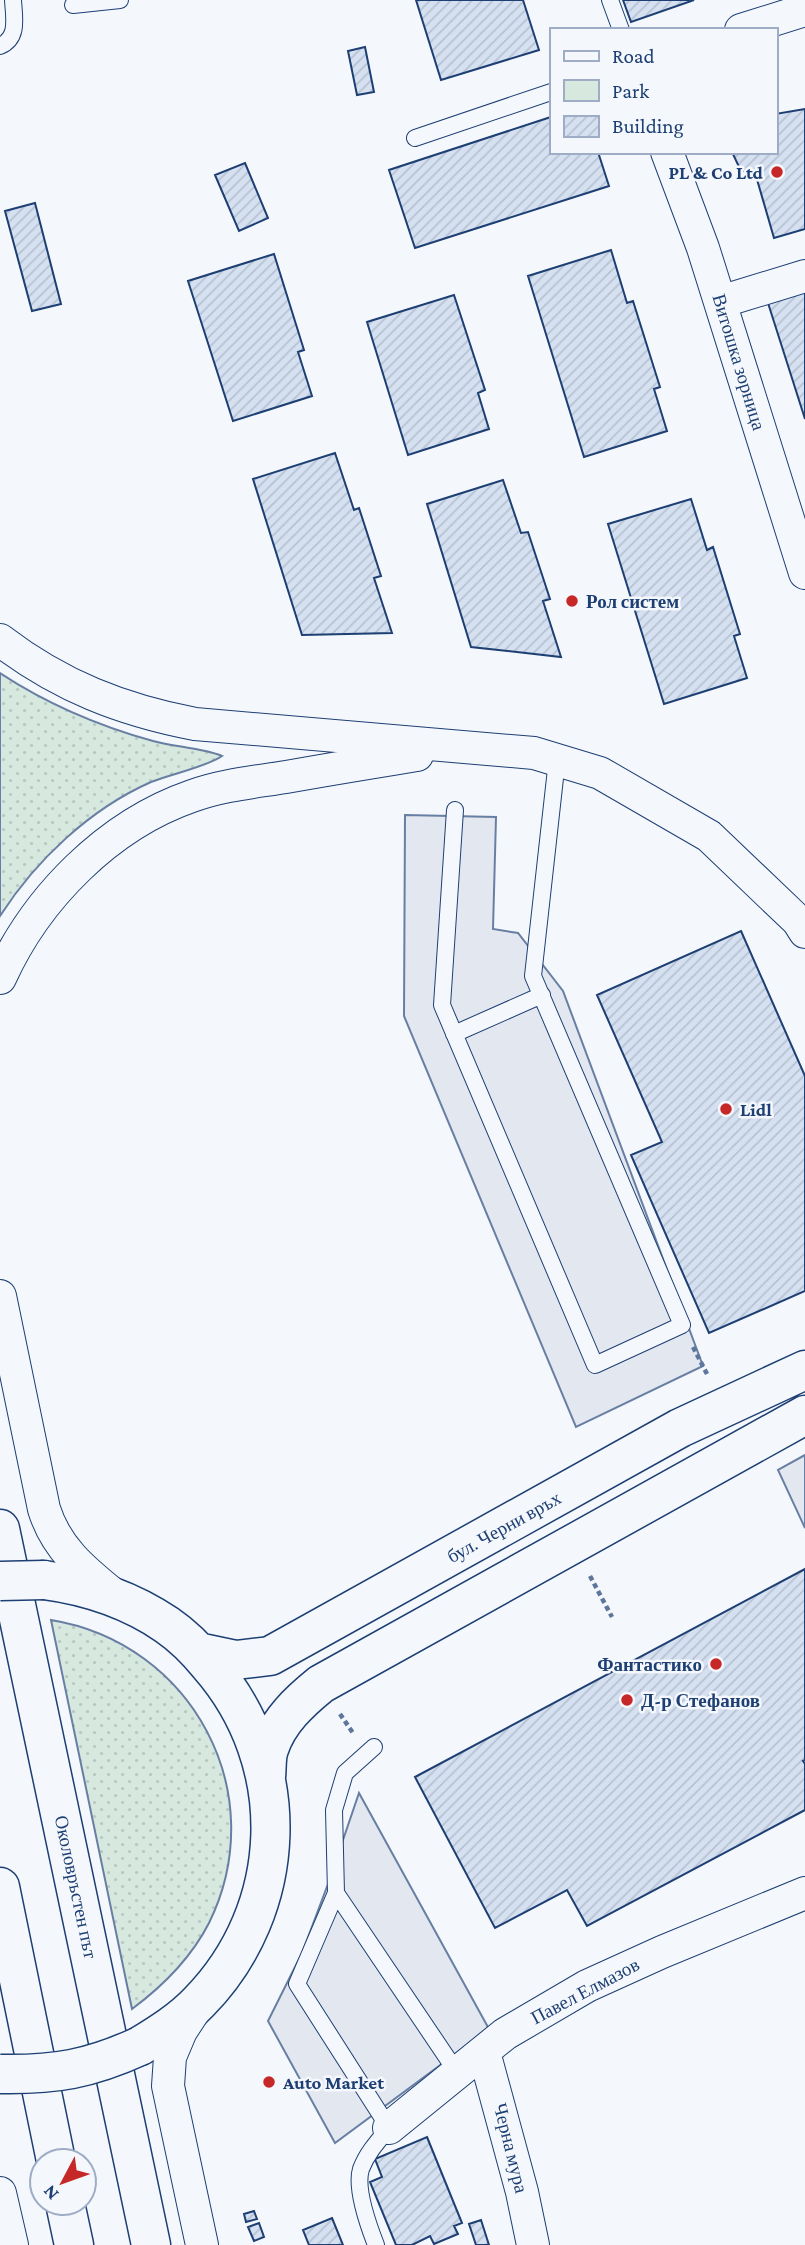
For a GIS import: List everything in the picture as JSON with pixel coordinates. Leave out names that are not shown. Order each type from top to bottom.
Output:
[{"type":"main road","name":"бул. Черни връх","points":[[198,1652],[236,1660],[270,1656],[680,1428],[805,1370]]},
{"type":"main road","points":[[266,1777],[269,1749],[279,1728],[298,1703],[321,1684],[805,1415]]},
{"type":"main road","name":"Околовръстен път","points":[[0,1530],[151,2245]]},
{"type":"main road","points":[[0,1581],[44,1580],[76,1584],[118,1598],[169,1626],[198,1652],[222,1680],[241,1709],[259,1751],[271,1813],[270,1853],[262,1894],[240,1947],[200,2002],[167,2029],[139,2046],[105,2061],[71,2070],[0,2074]]},
{"type":"main road","points":[[0,1887],[53,2147]]},
{"type":"main road","points":[[68,2217],[74,2245]]},
{"type":"street","points":[[747,28],[805,10]]},
{"type":"street","name":"Витошка зорница","points":[[668,154],[703,247],[805,573]]},
{"type":"street","points":[[720,302],[805,276]]},
{"type":"street","points":[[0,640],[27,661],[65,682],[106,701],[154,716],[195,724],[534,753],[600,773],[709,836],[803,921]]},
{"type":"street","points":[[0,978],[13,949],[60,888],[92,855],[163,807],[227,786],[464,748]]},
{"type":"street","points":[[0,1296],[50,1527],[64,1549],[78,1564],[118,1598]]},
{"type":"street","name":"Павел Елмазов","points":[[389,2128],[505,2034],[587,1986],[805,1893]]},
{"type":"street","points":[[200,2002],[181,2031],[170,2057],[168,2085],[202,2245]]},
{"type":"street","name":"Черна мура","points":[[484,2052],[519,2179],[533,2245]]},
{"type":"street","points":[[0,2193],[12,2245]]},
{"type":"lane","points":[[0,46],[8,43],[15,30],[13,0]]},
{"type":"lane","points":[[73,5],[120,0]]},
{"type":"lane","points":[[611,0],[620,28]]},
{"type":"lane","points":[[415,138],[550,92]]},
{"type":"lane","points":[[455,810],[442,1005],[595,1365],[682,1325],[533,976],[557,760]]},
{"type":"lane","points":[[454,1034],[542,995]]},
{"type":"lane","points":[[374,1747],[345,1773],[334,1810],[336,1893],[297,1984],[389,2128],[372,2148],[360,2172],[367,2222],[376,2245]]},
{"type":"lane","points":[[336,1893],[458,2074]]},
{"type":"path","points":[[682,1325],[709,1376]]},
{"type":"path","points":[[589,1573],[612,1617]]},
{"type":"green space","points":[[0,673],[36,695],[93,721],[153,741],[222,756],[151,782],[128,793],[86,821],[30,875],[0,916]]},
{"type":"green space","points":[[51,1620],[101,1634],[144,1659],[180,1692],[207,1731],[224,1776],[231,1824],[226,1874],[209,1923],[194,1948],[175,1970],[155,1991],[132,2009]]},
{"type":"shaded area","points":[[405,815],[496,817],[493,929],[518,933],[563,991],[703,1366],[576,1427],[404,1016]]},
{"type":"shaded area","points":[[805,1455],[805,1528],[778,1470]]},
{"type":"shaded area","points":[[359,1793],[489,2029],[335,2143],[268,2021],[302,1953]]},
{"type":"building","points":[[416,0],[523,0],[539,50],[441,80]]},
{"type":"building","points":[[623,0],[694,0],[631,22]]},
{"type":"building","points":[[365,47],[374,92],[357,95],[348,51]]},
{"type":"building","name":"PL & Co Ltd","points":[[805,109],[805,229],[774,238],[756,176],[740,169],[733,154],[777,154],[777,114]]},
{"type":"building","points":[[550,117],[550,154],[599,154],[609,186],[415,248],[389,170]]},
{"type":"building","points":[[245,163],[268,218],[239,231],[215,175]]},
{"type":"building","points":[[35,203],[61,304],[32,311],[5,211]]},
{"type":"building","points":[[611,250],[627,303],[633,301],[660,387],[654,389],[667,431],[584,457],[528,276]]},
{"type":"building","points":[[274,254],[304,350],[298,352],[312,396],[233,421],[188,281]]},
{"type":"building","points":[[805,291],[805,419],[768,303]]},
{"type":"building","points":[[454,295],[485,390],[478,393],[489,429],[408,455],[367,322]]},
{"type":"building","points":[[335,453],[354,510],[359,508],[381,576],[374,578],[392,633],[302,635],[253,479]]},
{"type":"building","points":[[503,480],[521,533],[528,532],[550,599],[543,601],[561,657],[471,647],[427,504]]},
{"type":"building","points":[[691,499],[707,550],[713,547],[740,634],[734,636],[747,678],[664,704],[608,524]]},
{"type":"building","name":"Lidl","points":[[741,931],[805,1076],[805,1291],[709,1333],[631,1155],[662,1142],[597,995]]},
{"type":"building","name":"Фантастико","points":[[805,1569],[805,1810],[587,1926],[567,1890],[495,1928],[415,1777]]},
{"type":"building","points":[[427,2137],[462,2223],[454,2226],[458,2234],[434,2244],[430,2236],[412,2245],[396,2245],[370,2182],[382,2177],[375,2159]]},
{"type":"building","points":[[254,2211],[257,2219],[246,2222],[244,2214]]},
{"type":"building","points":[[332,2218],[343,2245],[309,2245],[303,2230]]},
{"type":"building","points":[[481,2220],[489,2245],[476,2245],[469,2224]]},
{"type":"building","points":[[259,2223],[264,2237],[254,2241],[248,2227]]},
{"type":"place","name":"PL & Co Ltd","points":[[777,172]]},
{"type":"place","name":"Рол систем","points":[[572,601]]},
{"type":"place","name":"Lidl","points":[[726,1109]]},
{"type":"place","name":"Фантастико","points":[[716,1664]]},
{"type":"place","name":"Д-р Стефанов","points":[[627,1700]]},
{"type":"place","name":"Auto Market","points":[[269,2082]]}]
